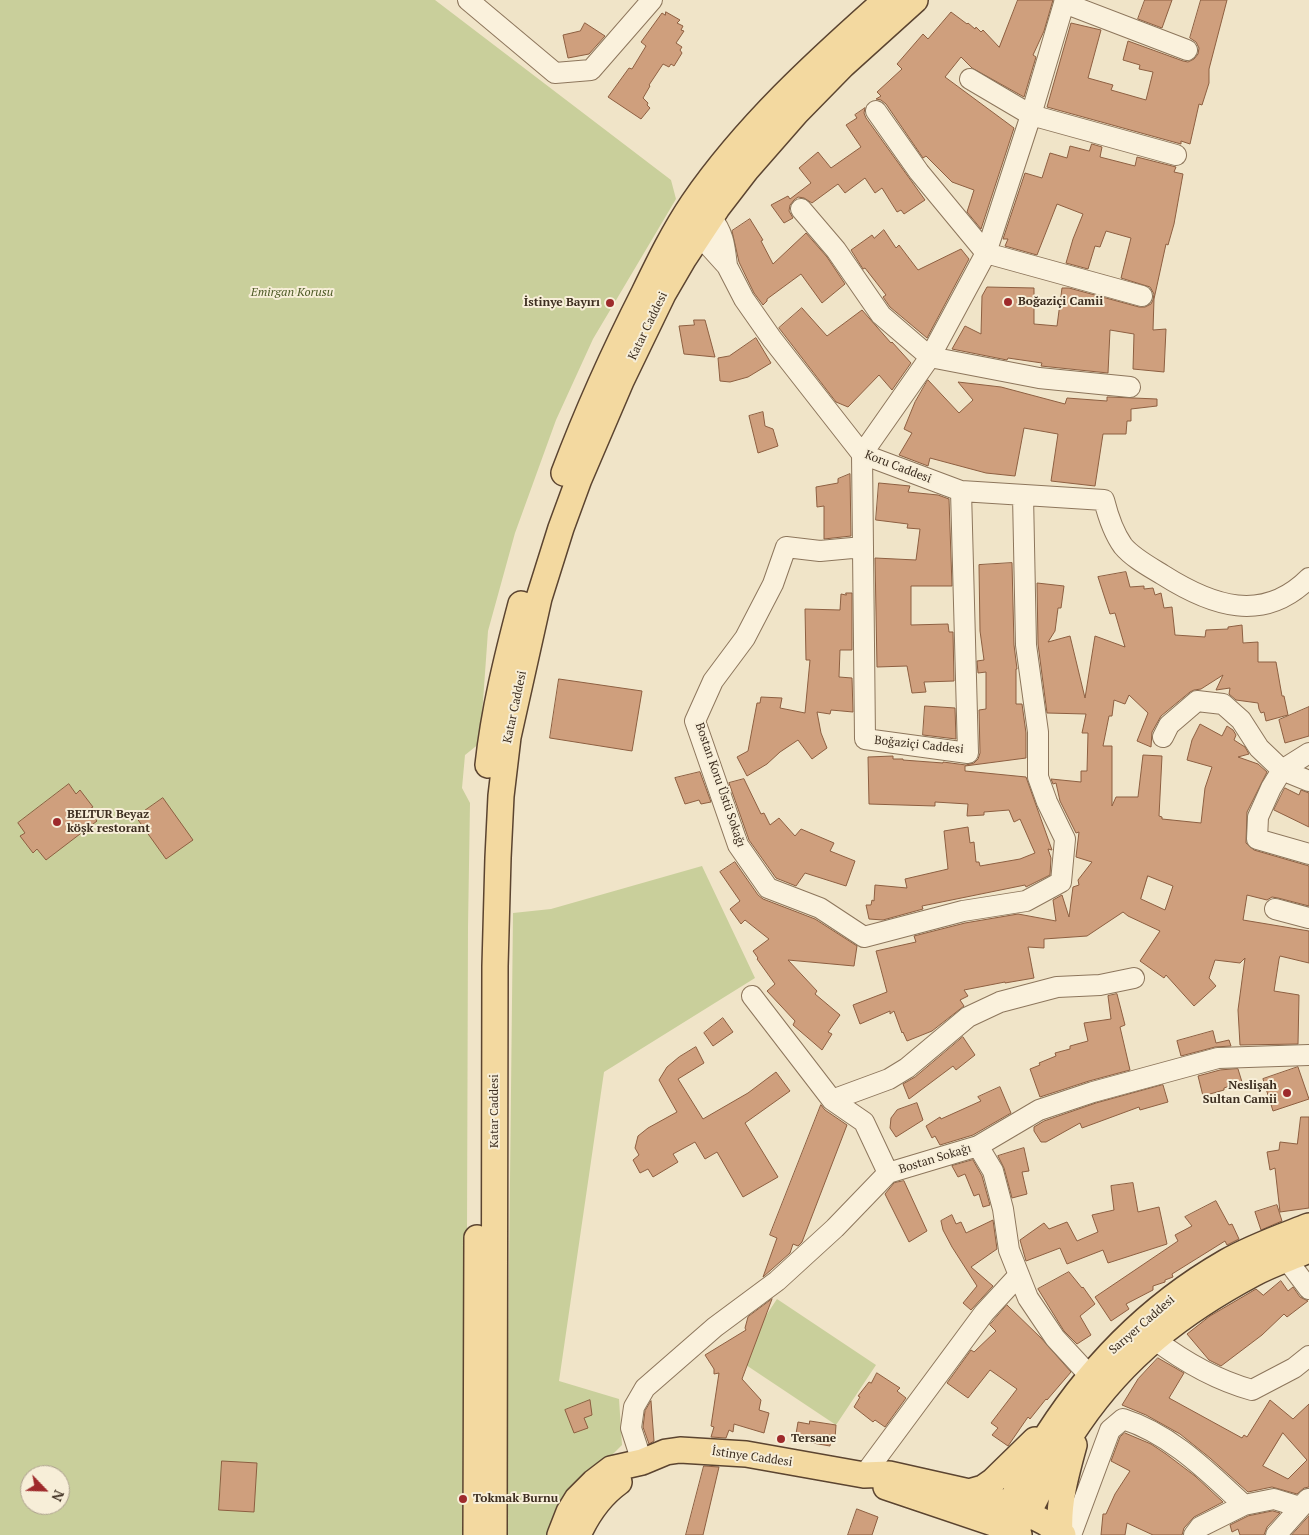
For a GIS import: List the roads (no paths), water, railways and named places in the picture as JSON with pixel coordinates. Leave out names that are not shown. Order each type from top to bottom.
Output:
[{"type":"main road","name":"Katar Caddesi","points":[[494,1535],[495,966],[501,796],[508,737],[539,598],[576,487],[621,381],[696,220],[747,135],[794,83],[886,0]]},
{"type":"main road","name":"Katar Caddesi","points":[[476,1535],[480,952],[484,803],[492,727],[503,674],[540,536],[605,373],[654,271],[696,220],[747,169],[796,113],[843,65],[915,0]]},
{"type":"main road","name":"Sarıyer Caddesi","points":[[1017,1521],[1058,1457],[1069,1419],[1090,1376],[1106,1356],[1141,1323],[1199,1278],[1260,1245],[1309,1226]]},
{"type":"main road","name":"Sarıyer Caddesi","points":[[1069,1419],[1154,1339],[1207,1300],[1255,1273],[1298,1255]]},
{"type":"main road","points":[[969,1492],[983,1488],[993,1481],[1069,1419]]},
{"type":"main road","points":[[1065,1534],[1060,1509],[1069,1419]]},
{"type":"main road","name":"İstinye Caddesi","points":[[560,1535],[569,1512],[577,1499],[594,1482],[612,1469],[642,1462],[666,1452],[680,1450],[746,1454],[864,1475],[889,1474],[969,1492],[1017,1521]]},
{"type":"main road","name":"İstinye Caddesi","points":[[578,1535],[590,1512],[601,1498],[616,1484],[632,1474],[642,1462]]},
{"type":"main road","name":"İstinye Caddesi","points":[[864,1475],[898,1492],[984,1519],[1017,1521],[1065,1534]]},
{"type":"street","points":[[468,0],[555,73],[591,70],[652,0]]},
{"type":"street","points":[[862,454],[930,357],[986,253],[1032,115],[1064,1],[1187,50]]},
{"type":"street","points":[[970,79],[1032,115],[1176,155]]},
{"type":"street","points":[[876,111],[919,172],[986,253],[1142,296]]},
{"type":"street","points":[[801,209],[836,250],[881,316],[930,357],[1039,378],[1130,387]]},
{"type":"street","name":"Koru Caddesi","points":[[696,220],[715,222],[724,239],[727,266],[744,299],[772,339],[862,454],[961,491],[1104,500],[1111,525],[1124,546],[1148,566],[1176,583],[1203,597],[1225,604],[1246,607],[1268,604],[1287,594],[1309,578]]},
{"type":"street","name":"Boğaziçi Caddesi","points":[[862,454],[865,740],[968,753],[961,491]]},
{"type":"street","name":"Bostan Koru Üstü Sokağı","points":[[863,547],[820,551],[786,547],[773,584],[745,638],[713,681],[695,721],[738,845],[768,888],[820,908],[864,937],[964,911],[1026,901],[1061,882],[1065,839],[1047,802],[1038,777],[1038,732],[1026,645],[1023,494]]},
{"type":"street","points":[[1163,737],[1169,725],[1197,700],[1223,704],[1240,720],[1259,748],[1282,770],[1309,781]]},
{"type":"street","points":[[1309,753],[1282,770],[1271,788],[1258,817],[1257,839],[1309,854]]},
{"type":"street","points":[[1274,909],[1309,918]]},
{"type":"street","points":[[832,1100],[889,1079],[907,1068],[968,1017],[1000,1002],[1057,987],[1100,985],[1134,978]]},
{"type":"street","points":[[752,996],[832,1100],[864,1122],[888,1173]]},
{"type":"street","name":"Bostan Sokağı","points":[[642,1462],[631,1428],[634,1407],[645,1388],[715,1328],[777,1280],[836,1228],[888,1173],[978,1146],[1039,1110],[1093,1092],[1218,1058],[1309,1055]]},
{"type":"street","points":[[978,1146],[993,1171],[1003,1209],[1009,1250],[1028,1298],[1055,1338],[1090,1376]]},
{"type":"street","points":[[1298,1255],[1309,1289]]},
{"type":"street","points":[[864,1475],[984,1313],[1019,1275]]},
{"type":"street","points":[[1154,1339],[1178,1357],[1231,1384],[1252,1390],[1294,1368],[1309,1356]]},
{"type":"street","points":[[1065,1534],[1110,1430],[1124,1420],[1133,1422],[1168,1440],[1244,1505]]},
{"type":"street","points":[[1194,1535],[1200,1526],[1244,1505],[1274,1499],[1304,1502]]},
{"type":"street","points":[[1276,1535],[1304,1502]]},
{"type":"place","name":"Boğaziçi Camii","points":[[1008,302]]},
{"type":"place","name":"İstinye Bayırı","points":[[610,303]]},
{"type":"place","name":"BELTUR Beyaz köşk restorant","points":[[57,822]]},
{"type":"place","name":"Neslişah Sultan Camii","points":[[1287,1093]]},
{"type":"place","name":"Tersane","points":[[781,1439]]},
{"type":"place","name":"Tokmak Burnu","points":[[463,1499]]},
{"type":"park label","name":"Emirgan Korusu","points":[[292,293]]}]
